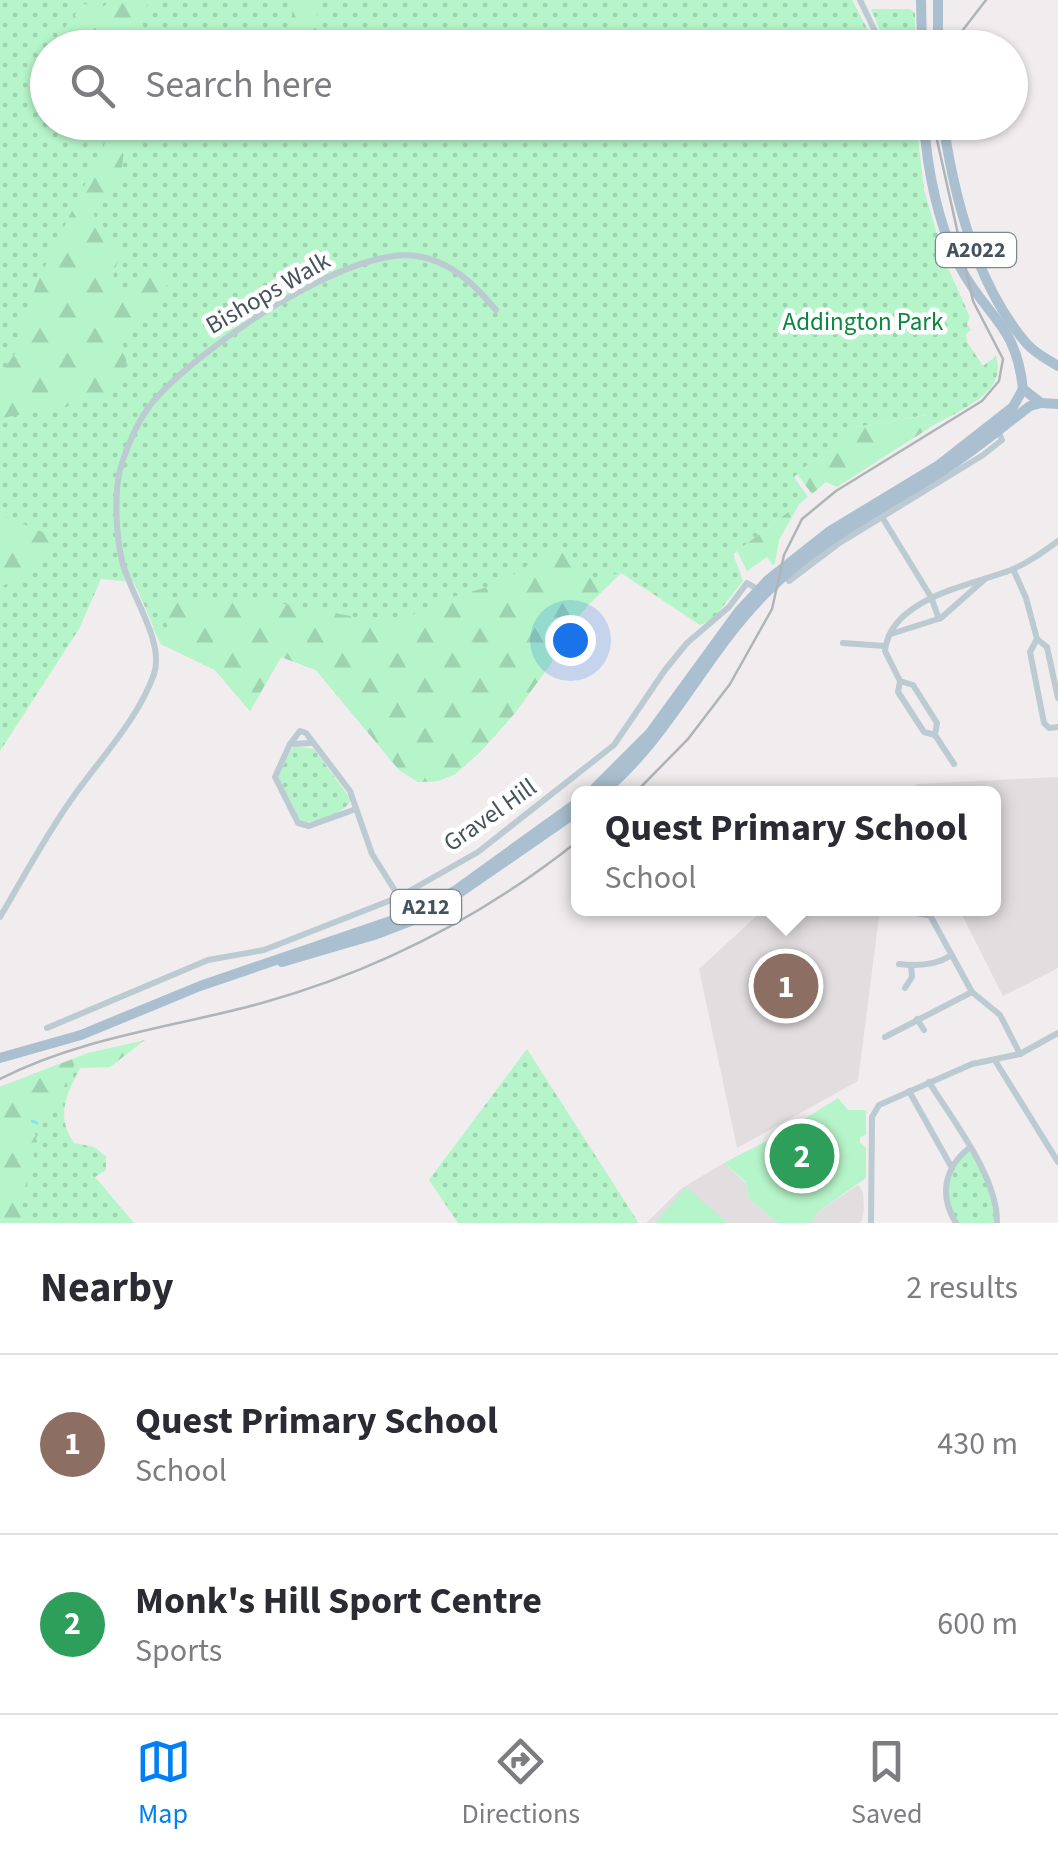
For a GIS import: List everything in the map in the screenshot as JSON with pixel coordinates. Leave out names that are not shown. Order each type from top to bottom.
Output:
[{"type":"main road","points":[[921,0],[922,30]]},
{"type":"main road","points":[[938,0],[938,30]]},
{"type":"main road","name":"A2022","points":[[927,140],[934,188],[954,255],[968,281],[1008,334],[1023,374]]},
{"type":"main road","name":"A2022","points":[[947,140],[960,206],[980,263],[1012,324],[1029,346],[1047,360]]},
{"type":"main road","points":[[1052,406],[1023,389],[1023,374],[1033,364],[1047,360],[1058,366]]},
{"type":"main road","name":"Gravel Hill","points":[[598,786],[663,718],[755,586],[830,532],[939,465],[1013,408],[1023,389]]},
{"type":"main road","points":[[609,786],[668,723],[751,609],[807,562],[999,433],[1030,406],[1052,406]]},
{"type":"main road","name":"Gravel Hill","points":[[0,1061],[118,1022],[252,968],[403,918],[430,905],[571,807]]},
{"type":"main road","name":"Gravel Hill","points":[[252,968],[294,960],[429,914],[571,817]]},
{"type":"street","points":[[860,0],[874,30]]},
{"type":"street","name":"Bishops Walk","points":[[0,916],[68,804],[135,710],[158,662],[158,651],[122,559],[118,502],[119,474],[136,426],[154,401],[194,362],[240,326],[303,290],[390,256],[415,255],[436,260],[474,283],[496,310]]},
{"type":"street","points":[[790,581],[807,562],[983,455],[1000,442],[999,433]]},
{"type":"street","points":[[882,517],[931,597],[939,619]]},
{"type":"street","points":[[954,764],[935,735],[924,732],[898,692],[900,681],[885,646],[890,634],[931,597],[1013,569],[1058,541]]},
{"type":"street","points":[[1013,569],[1026,598],[1037,640],[1047,646],[1058,698]]},
{"type":"street","points":[[890,634],[894,636],[939,619],[986,578]]},
{"type":"street","name":"Gravel Hill","points":[[47,1028],[208,960],[264,950],[399,897],[478,852],[614,745],[687,643],[714,622],[744,586],[755,586]]},
{"type":"street","points":[[1037,640],[1030,652],[1044,724],[1058,727]]},
{"type":"street","points":[[844,644],[885,646]]},
{"type":"street","points":[[900,681],[911,683],[937,723],[935,735]]},
{"type":"street","points":[[356,808],[309,826],[298,823],[275,778],[300,731],[306,733],[350,791],[356,808],[372,854],[399,897]]},
{"type":"street","points":[[929,916],[972,992],[1000,1015],[1020,1054]]},
{"type":"street","points":[[898,964],[911,966],[950,956]]},
{"type":"street","points":[[905,988],[912,977],[911,966]]},
{"type":"street","points":[[176,974],[176,996]]},
{"type":"street","points":[[885,1037],[972,992]]},
{"type":"street","points":[[918,1019],[924,1030]]},
{"type":"street","points":[[870,1223],[872,1117],[879,1105],[972,1064],[1020,1054],[1058,1033]]},
{"type":"street","points":[[996,1062],[1058,1162]]},
{"type":"street","points":[[929,1082],[993,1194],[997,1223]]},
{"type":"street","points":[[909,1091],[952,1168]]},
{"type":"street","points":[[956,1223],[946,1199],[947,1177],[969,1148]]},
{"type":"shaded area","points":[[1058,777],[1058,968],[1003,996],[963,916],[1001,916],[1001,786],[915,786]]},
{"type":"shaded area","points":[[756,916],[879,916],[858,1081],[737,1148],[699,969]]},
{"type":"shaded area","points":[[724,1163],[746,1183],[748,1198],[778,1223],[646,1223],[682,1188]]},
{"type":"shaded area","points":[[858,1185],[863,1192],[861,1223],[810,1223],[819,1211]]},
{"type":"green space","name":"Addington Park","points":[[0,0],[852,0],[868,30],[30,30],[30,140],[918,140],[924,190],[945,261],[970,317],[967,342],[983,366],[996,356],[998,369],[989,390],[980,398],[934,425],[926,415],[857,427],[834,450],[818,456],[794,477],[808,497],[733,554],[743,581],[713,619],[700,625],[621,573],[572,625],[550,665],[514,714],[480,752],[455,774],[438,781],[418,782],[399,770],[316,670],[281,657],[250,711],[215,670],[161,644],[134,582],[101,579],[79,629],[0,751]]},
{"type":"green space","points":[[111,0],[147,0],[147,6],[128,30],[63,30],[83,4],[104,6]]},
{"type":"green space","points":[[295,0],[316,0],[318,30],[289,29]]},
{"type":"green space","points":[[871,9],[910,9],[915,13],[915,30],[880,30]]},
{"type":"green space","points":[[107,140],[133,140],[124,150],[122,167],[94,215],[121,248],[113,278],[117,286],[132,289],[144,266],[169,282],[151,311],[122,339],[126,364],[121,379],[110,390],[75,405],[0,419],[0,375],[18,349],[25,313]]},
{"type":"green space","points":[[927,415],[934,425],[837,487],[826,482],[812,494],[797,474],[818,456],[834,450],[857,427]]},
{"type":"green space","points":[[800,503],[779,540],[775,563],[767,557],[747,571],[737,551]]},
{"type":"green space","points":[[0,517],[59,539],[41,561],[0,588]]},
{"type":"green space","points":[[560,545],[571,567],[582,576],[621,573],[572,625],[550,665],[514,714],[480,752],[455,774],[438,781],[418,782],[399,770],[316,670],[281,657],[250,711],[215,670],[161,644],[152,627],[169,628],[156,608],[158,598],[173,597],[268,601],[394,624],[442,600],[498,584]]},
{"type":"green space","points":[[296,746],[314,749],[349,797],[350,802],[341,811],[320,820],[300,821],[278,777]]},
{"type":"green space","points":[[145,1040],[110,1067],[80,1068],[75,1063],[57,1102],[33,1125],[37,1142],[21,1203],[28,1218],[11,1221],[0,1217],[0,1087],[88,1053]]},
{"type":"green space","points":[[527,1049],[637,1223],[458,1223],[429,1180]]},
{"type":"green space","points":[[72,1059],[80,1068],[65,1105],[68,1133],[74,1143],[94,1147],[106,1156],[106,1170],[95,1177],[134,1223],[0,1223],[0,1087]]},
{"type":"green space","points":[[838,1098],[848,1110],[866,1110],[866,1135],[860,1137],[860,1143],[866,1148],[866,1178],[819,1211],[810,1223],[778,1223],[748,1198],[746,1182],[724,1163]]},
{"type":"green space","points":[[969,1148],[985,1174],[997,1223],[956,1223],[948,1183]]},
{"type":"green space","points":[[686,1187],[728,1223],[655,1223]]},
{"type":"waterway","points":[[32,1121],[37,1123]]},
{"type":"tram line","points":[[963,30],[986,0]]},
{"type":"tram line","points":[[642,786],[688,739],[730,684],[772,609],[784,555],[802,519],[836,491],[982,401],[999,381],[1003,359],[973,301],[937,140]]},
{"type":"tram line","points":[[0,1079],[96,1043],[262,1003],[347,975],[467,916],[571,846]]},
{"type":"place","name":"Quest Primary School","points":[[786,986]]},
{"type":"place","name":"Monk's Hill Sport Centre","points":[[802,1156]]}]
